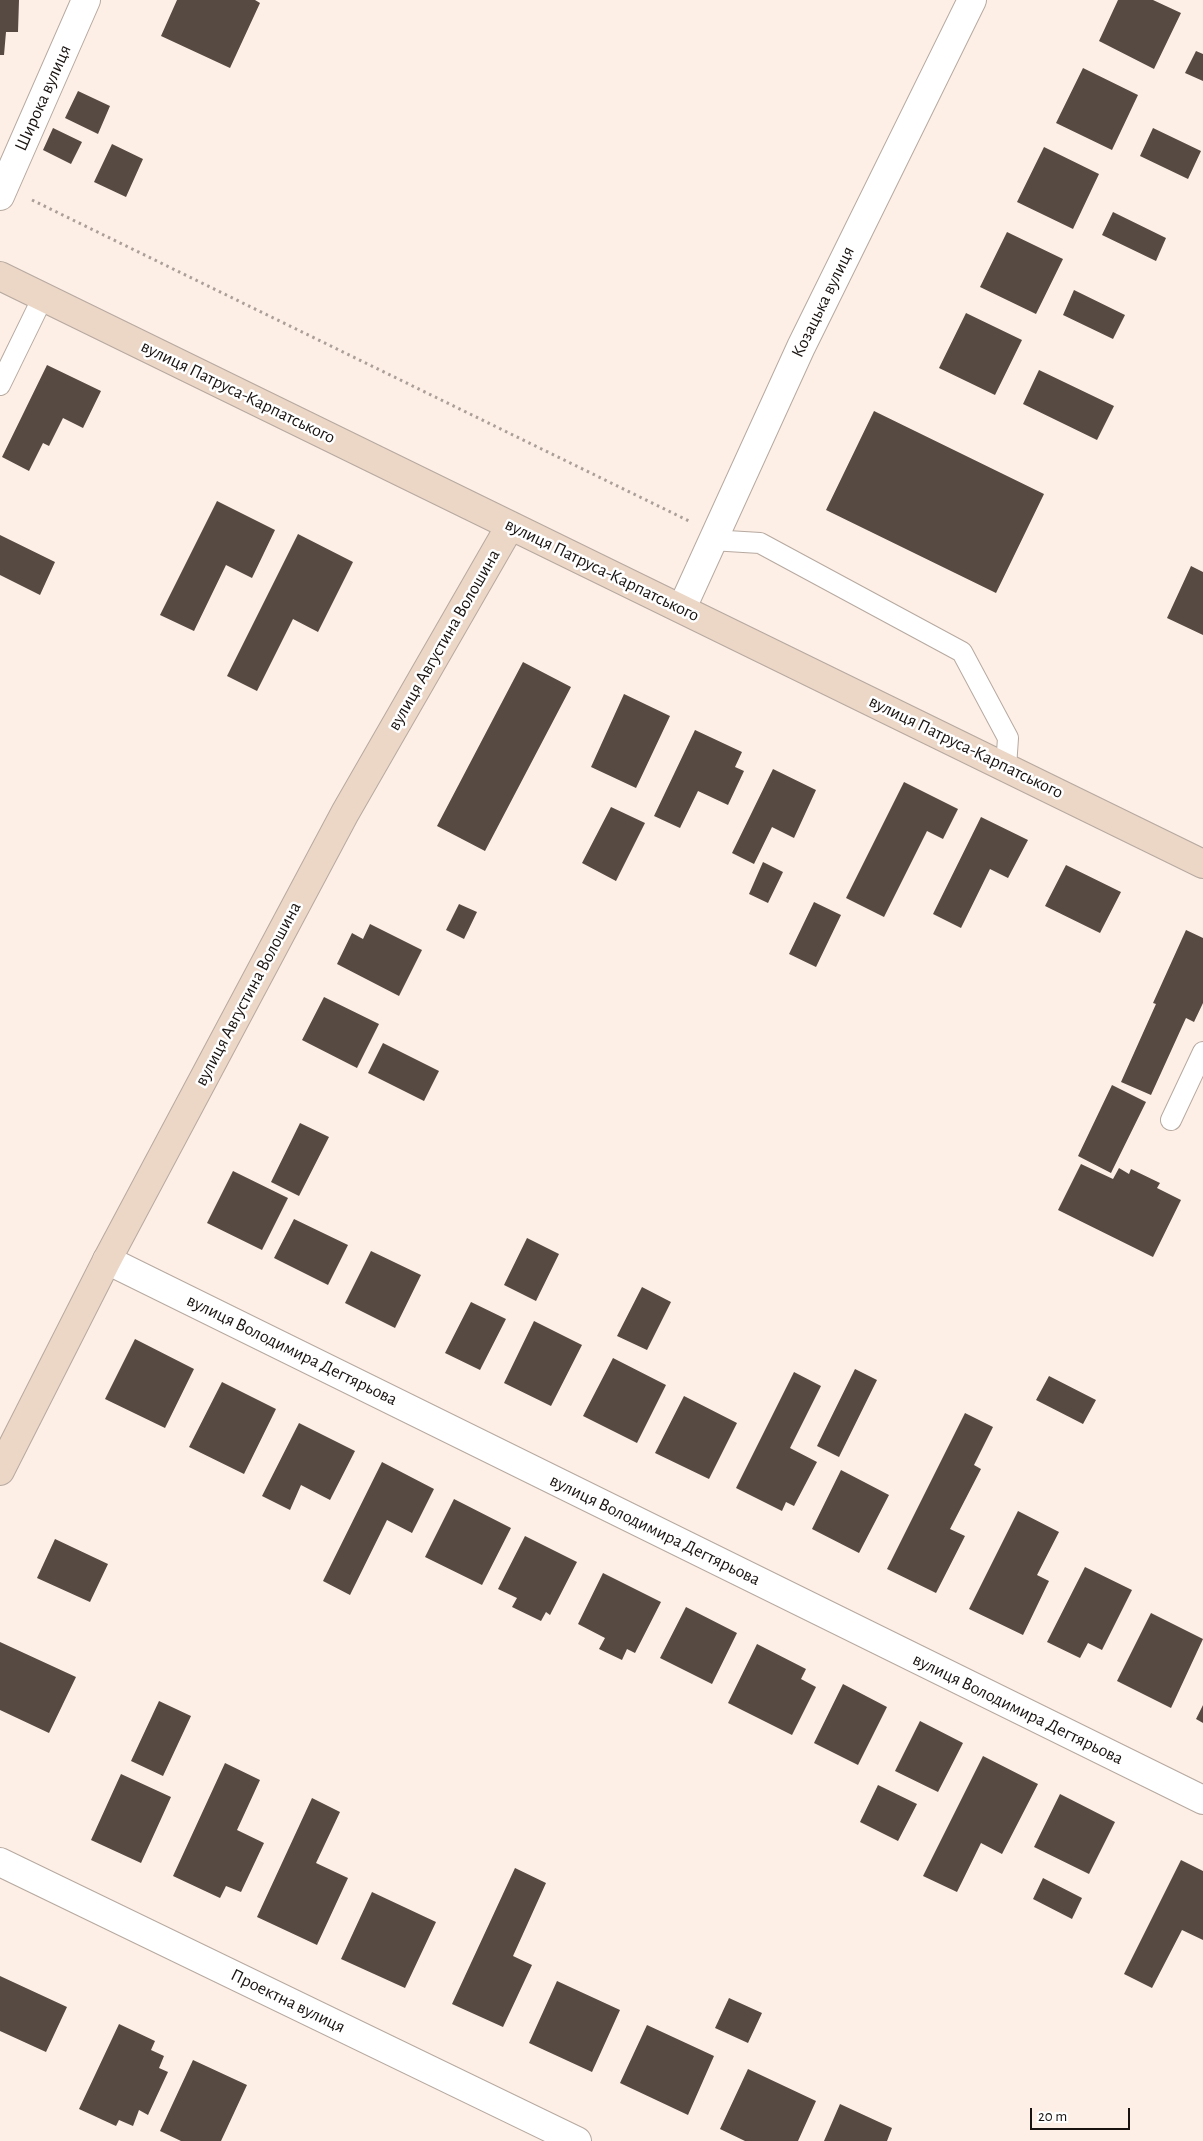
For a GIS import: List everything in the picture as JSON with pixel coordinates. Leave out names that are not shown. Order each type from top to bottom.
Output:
[{"type":"main road","name":"вулиця Патруса-Карпатського","points":[[0,276],[1203,864]]},
{"type":"main road","name":"вулиця Августина Волошина","points":[[0,1471],[106,1260],[345,813],[510,526]]},
{"type":"street","name":"Широка вулиця","points":[[2,191],[86,0]]},
{"type":"street","name":"Козацька вулиця","points":[[682,608],[713,536],[801,347],[972,0]]},
{"type":"street","name":"вулиця Володимира Дегтярьова","points":[[106,1260],[1203,1800]]},
{"type":"street","name":"Проектна вулиця","points":[[0,1862],[577,2141]]},
{"type":"lane","points":[[0,385],[43,297]]},
{"type":"lane","points":[[713,536],[760,543],[962,652],[1008,738],[1006,767]]},
{"type":"lane","points":[[1171,1120],[1203,1052]]},
{"type":"path","points":[[2,191],[713,536]]},
{"type":"building","points":[[0,0],[19,0],[18,32],[6,32],[4,55],[0,55]]},
{"type":"building","points":[[177,0],[255,0],[260,3],[230,68],[161,36]]},
{"type":"building","points":[[1118,0],[1153,0],[1181,13],[1154,69],[1099,41]]},
{"type":"building","points":[[1196,51],[1203,54],[1203,81],[1185,73]]},
{"type":"building","points":[[1083,68],[1138,95],[1112,150],[1056,123]]},
{"type":"building","points":[[78,91],[110,106],[98,134],[65,118]]},
{"type":"building","points":[[53,128],[82,142],[71,164],[43,150]]},
{"type":"building","points":[[1153,128],[1201,151],[1188,179],[1140,156]]},
{"type":"building","points":[[112,144],[143,159],[126,197],[94,182]]},
{"type":"building","points":[[1044,147],[1099,174],[1073,229],[1017,202]]},
{"type":"building","points":[[1113,212],[1166,238],[1156,261],[1102,235]]},
{"type":"building","points":[[1007,232],[1063,259],[1036,314],[980,287]]},
{"type":"building","points":[[1074,290],[1125,315],[1113,339],[1063,315]]},
{"type":"building","points":[[966,313],[1022,340],[995,395],[939,368]]},
{"type":"building","points":[[47,365],[101,391],[83,428],[63,418],[49,446],[43,443],[29,471],[2,457]]},
{"type":"building","points":[[1039,370],[1114,406],[1097,440],[1023,404]]},
{"type":"building","points":[[874,411],[1044,494],[996,593],[826,510]]},
{"type":"building","points":[[217,501],[275,530],[252,578],[226,565],[194,631],[160,615]]},
{"type":"building","points":[[298,534],[353,562],[318,632],[293,619],[257,691],[227,676]]},
{"type":"building","points":[[0,535],[55,562],[40,595],[0,575]]},
{"type":"building","points":[[1191,566],[1203,572],[1203,635],[1167,618]]},
{"type":"building","points":[[523,662],[571,687],[485,851],[437,826]]},
{"type":"building","points":[[624,694],[670,716],[636,788],[591,767]]},
{"type":"building","points":[[695,730],[742,752],[735,767],[744,771],[728,805],[698,791],[680,828],[654,816]]},
{"type":"building","points":[[773,769],[816,790],[794,838],[772,827],[754,864],[732,853]]},
{"type":"building","points":[[904,782],[958,809],[943,839],[927,831],[884,917],[846,898]]},
{"type":"building","points":[[611,807],[645,823],[616,881],[582,863]]},
{"type":"building","points":[[981,817],[1028,840],[1008,878],[990,869],[961,928],[933,914]]},
{"type":"building","points":[[763,862],[783,872],[768,903],[749,894]]},
{"type":"building","points":[[1066,865],[1121,892],[1100,933],[1045,906]]},
{"type":"building","points":[[814,902],[841,915],[816,967],[789,954]]},
{"type":"building","points":[[459,904],[477,912],[464,939],[446,930]]},
{"type":"building","points":[[370,924],[422,950],[399,996],[337,964],[352,933],[363,939]]},
{"type":"building","points":[[1186,930],[1203,938],[1203,1003],[1194,1022],[1186,1018],[1151,1095],[1121,1082],[1156,1004],[1153,1003]]},
{"type":"building","points":[[324,997],[379,1024],[357,1068],[302,1040]]},
{"type":"building","points":[[383,1043],[439,1071],[424,1101],[368,1073]]},
{"type":"building","points":[[1112,1085],[1146,1102],[1111,1173],[1078,1156]]},
{"type":"building","points":[[300,1123],[329,1137],[299,1196],[271,1182]]},
{"type":"building","points":[[1081,1164],[1113,1179],[1119,1168],[1129,1174],[1131,1169],[1160,1183],[1157,1188],[1181,1200],[1153,1257],[1058,1210]]},
{"type":"building","points":[[233,1171],[288,1198],[262,1250],[207,1223]]},
{"type":"building","points":[[294,1219],[348,1245],[328,1285],[274,1258]]},
{"type":"building","points":[[527,1238],[559,1254],[536,1301],[504,1285]]},
{"type":"building","points":[[371,1251],[421,1275],[395,1328],[345,1303]]},
{"type":"building","points":[[642,1287],[671,1302],[647,1350],[617,1336]]},
{"type":"building","points":[[471,1302],[506,1319],[480,1370],[445,1353]]},
{"type":"building","points":[[534,1321],[582,1345],[551,1406],[504,1383]]},
{"type":"building","points":[[135,1339],[194,1369],[165,1428],[105,1399]]},
{"type":"building","points":[[613,1358],[666,1385],[637,1443],[583,1416]]},
{"type":"building","points":[[855,1369],[877,1380],[839,1457],[817,1446]]},
{"type":"building","points":[[794,1372],[821,1386],[790,1448],[817,1462],[794,1506],[786,1502],[782,1511],[736,1488]]},
{"type":"building","points":[[1049,1376],[1096,1400],[1083,1424],[1036,1400]]},
{"type":"building","points":[[222,1382],[276,1409],[244,1474],[189,1447]]},
{"type":"building","points":[[684,1396],[737,1423],[709,1479],[655,1453]]},
{"type":"building","points":[[965,1413],[993,1427],[974,1465],[981,1469],[950,1529],[965,1536],[936,1593],[887,1569]]},
{"type":"building","points":[[299,1423],[355,1451],[330,1500],[301,1485],[290,1510],[262,1496]]},
{"type":"building","points":[[382,1462],[434,1489],[412,1533],[387,1520],[350,1595],[323,1581]]},
{"type":"building","points":[[841,1470],[889,1495],[859,1553],[812,1529]]},
{"type":"building","points":[[454,1499],[511,1528],[482,1585],[425,1557]]},
{"type":"building","points":[[1018,1511],[1059,1532],[1037,1575],[1049,1581],[1023,1635],[969,1609]]},
{"type":"building","points":[[525,1536],[577,1562],[550,1615],[546,1612],[541,1621],[512,1607],[517,1598],[498,1589]]},
{"type":"building","points":[[55,1539],[108,1564],[90,1602],[37,1578]]},
{"type":"building","points":[[1085,1567],[1132,1590],[1102,1650],[1088,1643],[1080,1658],[1047,1642]]},
{"type":"building","points":[[603,1573],[661,1602],[635,1653],[627,1649],[622,1660],[599,1649],[605,1638],[578,1624]]},
{"type":"building","points":[[686,1607],[737,1633],[712,1684],[660,1658]]},
{"type":"building","points":[[1151,1613],[1203,1639],[1171,1708],[1117,1681]]},
{"type":"building","points":[[0,1642],[76,1677],[49,1733],[0,1710]]},
{"type":"building","points":[[757,1644],[806,1669],[801,1679],[816,1687],[792,1735],[728,1703]]},
{"type":"building","points":[[843,1684],[887,1707],[858,1765],[814,1743]]},
{"type":"building","points":[[159,1701],[191,1716],[163,1776],[131,1761]]},
{"type":"building","points":[[1203,1705],[1203,1723],[1196,1719]]},
{"type":"building","points":[[920,1721],[963,1743],[938,1792],[895,1771]]},
{"type":"building","points":[[983,1756],[1038,1784],[1002,1854],[981,1843],[957,1892],[923,1876]]},
{"type":"building","points":[[225,1763],[260,1780],[237,1830],[264,1843],[241,1892],[226,1886],[220,1898],[173,1876]]},
{"type":"building","points":[[121,1774],[171,1797],[141,1863],[91,1840]]},
{"type":"building","points":[[878,1785],[917,1804],[898,1841],[860,1822]]},
{"type":"building","points":[[1060,1794],[1115,1822],[1089,1874],[1034,1847]]},
{"type":"building","points":[[312,1798],[340,1812],[316,1863],[348,1878],[317,1945],[257,1917]]},
{"type":"building","points":[[1181,1860],[1203,1871],[1203,1940],[1182,1930],[1152,1988],[1124,1974]]},
{"type":"building","points":[[515,1868],[546,1883],[513,1956],[532,1965],[503,2027],[452,2004]]},
{"type":"building","points":[[1043,1878],[1082,1898],[1072,1919],[1033,1899]]},
{"type":"building","points":[[372,1892],[436,1922],[405,1988],[341,1959]]},
{"type":"building","points":[[0,1976],[67,2007],[46,2052],[0,2031]]},
{"type":"building","points":[[557,1981],[620,2010],[592,2072],[529,2043]]},
{"type":"building","points":[[729,1998],[762,2013],[748,2043],[715,2028]]},
{"type":"building","points":[[119,2024],[155,2041],[151,2050],[164,2056],[159,2068],[168,2072],[148,2115],[139,2110],[133,2126],[119,2120],[116,2126],[79,2109]]},
{"type":"building","points":[[647,2025],[714,2056],[688,2115],[620,2083]]},
{"type":"building","points":[[193,2060],[247,2085],[221,2141],[181,2141],[160,2131]]},
{"type":"building","points":[[748,2069],[816,2101],[798,2141],[745,2141],[720,2129]]},
{"type":"building","points":[[840,2104],[892,2128],[887,2141],[824,2141]]}]
